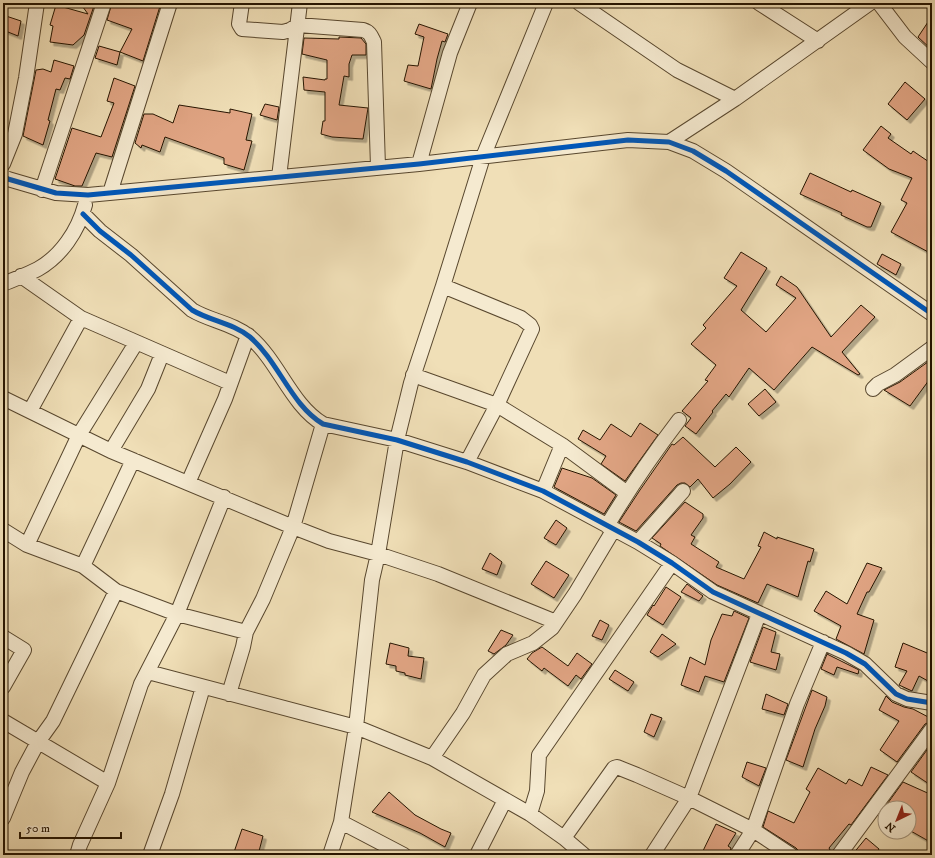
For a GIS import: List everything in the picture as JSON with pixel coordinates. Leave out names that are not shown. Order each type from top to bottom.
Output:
[{"type":"street","points":[[3,164],[15,134],[26,78],[37,3]]},
{"type":"street","points":[[42,190],[104,3]]},
{"type":"street","points":[[110,193],[170,3]]},
{"type":"street","points":[[242,3],[239,24],[242,29],[283,32],[298,25],[363,30],[367,31],[371,35],[374,42],[378,167]]},
{"type":"street","points":[[279,177],[300,3]]},
{"type":"street","points":[[419,164],[450,53],[470,3]]},
{"type":"street","points":[[330,855],[341,822],[356,727],[372,580],[378,554],[397,440],[414,375],[483,157],[546,3]]},
{"type":"street","points":[[579,3],[677,70],[735,99]]},
{"type":"street","points":[[759,3],[818,41]]},
{"type":"street","points":[[669,142],[735,99],[870,3]]},
{"type":"street","points":[[879,3],[905,37],[932,62]]},
{"type":"street","points":[[3,176],[42,190],[56,193],[88,195],[419,164],[628,140],[669,142],[693,151],[726,171],[932,314]]},
{"type":"street","points":[[3,284],[39,268],[60,252],[66,245],[83,214],[88,195]]},
{"type":"street","points":[[83,214],[100,231],[132,254],[192,310],[198,314],[240,330],[248,335],[276,367],[302,406],[315,419],[323,424],[397,440],[467,462],[542,491],[638,542],[672,563],[713,592],[846,653],[865,664],[896,694],[907,699],[932,703]]},
{"type":"street","points":[[21,276],[81,318],[230,383]]},
{"type":"street","points":[[443,286],[521,318],[530,325],[532,329],[497,405],[467,462]]},
{"type":"street","points":[[30,411],[81,318]]},
{"type":"street","points":[[188,483],[230,383],[248,335]]},
{"type":"street","points":[[27,545],[79,435],[136,342]]},
{"type":"street","points":[[873,389],[878,384],[895,375],[932,348]]},
{"type":"street","points":[[111,451],[148,389],[162,354]]},
{"type":"street","points":[[414,375],[497,405],[562,445],[627,493]]},
{"type":"street","points":[[4,402],[30,411],[111,451],[293,527],[329,541],[378,554],[438,574],[556,622]]},
{"type":"street","points":[[432,758],[463,713],[484,675],[507,654],[533,643],[552,628],[575,594],[611,528],[627,493],[679,420]]},
{"type":"street","points":[[229,694],[246,632],[263,599],[293,527],[323,424]]},
{"type":"street","points":[[542,491],[562,445]]},
{"type":"street","points":[[83,566],[134,460]]},
{"type":"street","points":[[638,542],[683,491]]},
{"type":"street","points":[[81,853],[108,784],[141,684],[177,614],[224,498]]},
{"type":"street","points":[[3,530],[27,545],[83,566],[116,591],[177,614],[246,632]]},
{"type":"street","points":[[530,814],[537,791],[539,755],[672,563]]},
{"type":"street","points":[[3,818],[22,772],[38,742],[53,721],[116,591]]},
{"type":"street","points":[[652,855],[689,798],[759,614]]},
{"type":"street","points":[[3,637],[24,650],[3,687]]},
{"type":"street","points":[[737,855],[753,830],[797,704],[824,642]]},
{"type":"street","points":[[148,672],[356,727],[432,758],[530,814],[564,838],[584,855]]},
{"type":"street","points":[[150,855],[172,794],[203,687]]},
{"type":"street","points":[[3,721],[108,784]]},
{"type":"street","points":[[844,853],[932,729]]},
{"type":"street","points":[[564,838],[614,768],[620,768],[689,798],[753,830],[791,855]]},
{"type":"street","points":[[477,855],[505,800]]},
{"type":"street","points":[[341,822],[404,855]]},
{"type":"building","points":[[80,3],[95,3],[84,35],[73,45],[50,42],[53,26],[50,25],[56,5],[88,14]]},
{"type":"building","points":[[112,3],[161,3],[143,61],[120,52],[132,29],[107,20]]},
{"type":"building","points":[[3,15],[21,21],[18,36],[3,30]]},
{"type":"building","points":[[932,16],[932,50],[918,37]]},
{"type":"building","points":[[419,24],[448,34],[445,42],[442,41],[431,89],[404,81],[408,65],[418,66],[424,37],[415,34]]},
{"type":"building","points":[[339,37],[361,38],[366,44],[366,55],[352,55],[349,64],[349,77],[344,76],[339,105],[368,108],[363,139],[332,137],[321,134],[323,121],[325,121],[325,92],[304,90],[303,77],[327,79],[327,60],[302,54],[304,38],[339,39]]},
{"type":"building","points":[[99,46],[120,52],[117,65],[95,58]]},
{"type":"building","points":[[54,60],[74,66],[70,79],[65,78],[60,90],[56,89],[48,120],[50,121],[43,145],[23,136],[36,70],[43,69],[51,72]]},
{"type":"building","points":[[114,78],[135,86],[112,157],[96,153],[82,186],[75,186],[55,179],[72,128],[101,137],[114,103],[107,101]]},
{"type":"building","points":[[905,82],[925,99],[907,120],[888,104]]},
{"type":"building","points":[[265,104],[279,107],[277,120],[260,115]]},
{"type":"building","points":[[179,105],[230,113],[230,109],[252,114],[246,140],[252,141],[244,170],[224,164],[224,158],[165,137],[160,152],[142,145],[141,148],[135,143],[144,114],[153,114],[173,123]]},
{"type":"building","points":[[881,126],[891,134],[888,138],[911,154],[913,151],[932,164],[932,254],[891,232],[907,203],[901,200],[912,178],[889,169],[863,150]]},
{"type":"building","points":[[810,173],[851,192],[852,190],[881,203],[871,227],[867,227],[841,215],[842,213],[800,194]]},
{"type":"building","points":[[741,252],[767,268],[741,310],[766,332],[796,298],[776,285],[781,276],[797,287],[831,337],[861,305],[875,317],[842,352],[860,374],[858,375],[812,347],[774,390],[749,368],[729,397],[726,394],[696,434],[685,426],[691,418],[682,411],[708,381],[705,380],[716,365],[691,344],[706,328],[703,325],[737,286],[724,278]]},
{"type":"building","points":[[882,254],[901,264],[896,275],[877,264]]},
{"type":"building","points":[[932,359],[932,376],[910,406],[884,390],[900,382]]},
{"type":"building","points":[[765,389],[776,402],[759,416],[748,404]]},
{"type":"building","points":[[640,423],[658,435],[625,481],[601,464],[606,456],[578,439],[583,430],[600,440],[611,424],[631,437]]},
{"type":"building","points":[[683,437],[715,467],[736,447],[751,462],[730,484],[713,498],[698,479],[690,487],[685,483],[681,483],[677,485],[636,531],[619,522],[672,444],[674,445]]},
{"type":"building","points":[[562,468],[592,478],[616,495],[604,514],[554,487]]},
{"type":"building","points":[[685,502],[703,514],[703,518],[691,535],[695,537],[691,544],[719,562],[716,567],[744,579],[761,547],[758,546],[764,532],[777,539],[777,537],[814,549],[810,562],[808,561],[798,597],[767,584],[758,603],[717,585],[660,546],[661,544],[652,538]]},
{"type":"building","points":[[556,520],[567,528],[556,545],[544,538]]},
{"type":"building","points":[[490,553],[502,562],[497,575],[482,569]]},
{"type":"building","points":[[546,561],[569,575],[554,598],[531,584]]},
{"type":"building","points":[[867,563],[882,568],[869,592],[867,592],[857,614],[874,620],[864,654],[836,639],[841,626],[814,611],[826,591],[847,604]]},
{"type":"building","points":[[687,584],[703,596],[699,601],[681,592]]},
{"type":"building","points":[[666,587],[681,597],[663,625],[647,615]]},
{"type":"building","points":[[734,611],[749,618],[724,682],[705,676],[699,692],[681,685],[690,657],[705,665],[711,640],[722,614],[732,616]]},
{"type":"building","points":[[600,620],[609,625],[602,640],[592,636]]},
{"type":"building","points":[[763,627],[776,632],[771,652],[780,654],[776,670],[750,662]]},
{"type":"building","points":[[501,630],[513,635],[506,645],[494,654],[488,651]]},
{"type":"building","points":[[662,634],[676,644],[658,657],[650,652]]},
{"type":"building","points":[[390,643],[409,648],[408,656],[424,658],[421,679],[405,675],[405,673],[396,671],[396,666],[386,664]]},
{"type":"building","points":[[903,643],[932,655],[932,671],[928,681],[919,676],[912,691],[899,685],[907,671],[895,667]]},
{"type":"building","points":[[542,647],[568,666],[577,653],[592,664],[581,679],[576,675],[568,686],[544,668],[542,671],[527,659],[532,653]]},
{"type":"building","points":[[827,654],[859,670],[858,674],[837,667],[834,675],[821,669]]},
{"type":"building","points":[[615,670],[634,682],[628,691],[609,679]]},
{"type":"building","points":[[812,690],[827,697],[803,767],[786,760]]},
{"type":"building","points":[[766,694],[788,704],[784,715],[762,709]]},
{"type":"building","points":[[886,696],[892,702],[913,709],[932,719],[932,721],[925,724],[897,762],[880,750],[899,721],[879,710]]},
{"type":"building","points":[[651,714],[662,718],[654,737],[644,732]]},
{"type":"building","points":[[932,743],[932,786],[911,772]]},
{"type":"building","points":[[747,762],[766,768],[759,786],[742,777]]},
{"type":"building","points":[[871,767],[888,775],[851,825],[849,824],[829,848],[831,855],[802,855],[796,848],[763,827],[768,811],[794,823],[810,792],[806,789],[818,768],[846,784],[849,779],[862,786]]},
{"type":"building","points":[[903,782],[932,795],[932,843],[917,835],[917,800],[890,800]]},
{"type":"building","points":[[389,792],[415,815],[451,833],[445,847],[420,833],[372,812]]},
{"type":"building","points":[[716,824],[736,833],[728,846],[731,848],[729,855],[701,855]]},
{"type":"building","points":[[242,829],[263,836],[258,855],[247,851],[246,855],[233,855]]},
{"type":"building","points":[[866,838],[879,849],[875,855],[852,855]]},
{"type":"cycle path","points":[[3,176],[8,179],[56,193],[88,195],[419,164],[628,140],[669,142],[693,151],[726,171],[932,314]]},
{"type":"cycle path","points":[[83,214],[100,231],[131,255],[192,310],[236,328],[250,337],[269,358],[302,406],[323,424],[397,440],[467,462],[543,491],[638,542],[672,563],[713,592],[846,653],[865,664],[896,694],[907,699],[932,703]]}]
